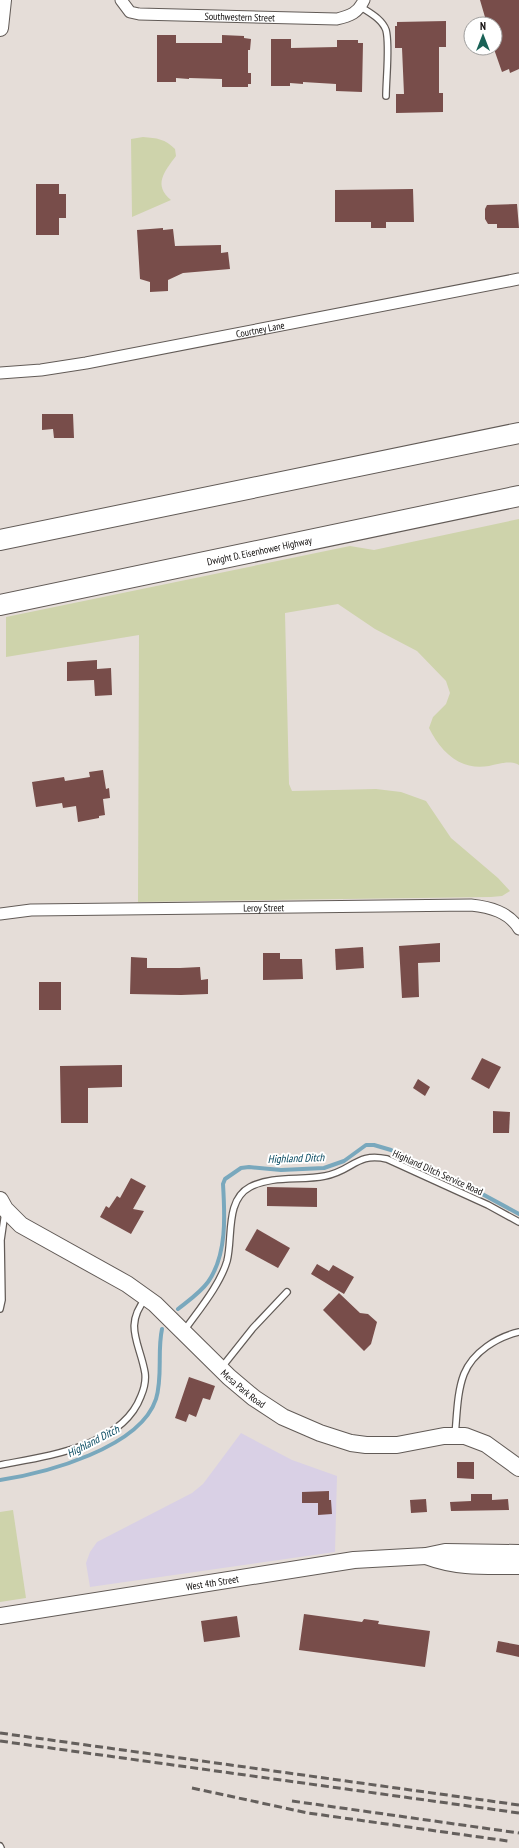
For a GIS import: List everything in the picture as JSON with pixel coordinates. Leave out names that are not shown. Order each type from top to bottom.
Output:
[{"type":"highway","points":[[0,540],[519,433]]},
{"type":"highway","name":"Dwight D. Eisenhower Highway","points":[[0,605],[519,496]]},
{"type":"street","points":[[0,28],[3,0]]},
{"type":"street","name":"Southwestern Street","points":[[121,0],[130,12],[139,14],[337,19],[351,16],[362,4]]},
{"type":"street","name":"Courtney Lane","points":[[0,373],[41,370],[86,363],[519,279]]},
{"type":"street","name":"Leroy Street","points":[[0,914],[32,910],[471,905],[498,911],[508,916],[519,929]]},
{"type":"street","name":"Mesa Park Road","points":[[2,1205],[20,1224],[110,1274],[146,1297],[184,1332],[220,1369],[254,1398],[283,1417],[301,1426],[336,1439],[366,1445],[396,1445],[455,1435],[465,1436],[486,1444],[519,1468]]},
{"type":"street","name":"West 4th Street","points":[[0,1616],[354,1560],[426,1556],[445,1552],[519,1552]]},
{"type":"street","name":"West 4th Street","points":[[426,1556],[446,1563],[478,1566],[519,1566]]},
{"type":"lane","points":[[362,4],[377,18],[386,30],[386,96]]},
{"type":"lane","name":"Highland Ditch Service Road","points":[[184,1332],[223,1272],[229,1251],[234,1209],[238,1195],[248,1188],[261,1183],[326,1176],[346,1169],[362,1158],[379,1157],[387,1159],[476,1200],[519,1222]]},
{"type":"lane","points":[[0,1309],[2,1300],[2,1205]]},
{"type":"lane","points":[[220,1369],[253,1328],[287,1292]]},
{"type":"lane","points":[[0,1465],[41,1457],[83,1445],[120,1426],[130,1417],[137,1408],[146,1380],[142,1359],[136,1341],[135,1319],[137,1310],[146,1297]]},
{"type":"lane","points":[[455,1435],[459,1398],[464,1374],[475,1357],[493,1342],[519,1332]]},
{"type":"shaded area","points":[[241,1433],[292,1460],[337,1476],[335,1552],[90,1587],[86,1563],[90,1552],[97,1542],[192,1493],[203,1484]]},
{"type":"green space","points":[[143,137],[168,143],[175,149],[176,156],[162,178],[162,189],[171,200],[132,217],[131,139]]},
{"type":"green space","points":[[519,519],[519,765],[501,763],[479,767],[469,766],[460,763],[439,745],[429,728],[433,717],[446,704],[450,693],[446,681],[417,651],[375,629],[338,604],[285,613],[289,784],[292,791],[376,789],[401,792],[426,801],[451,838],[498,878],[510,891],[502,896],[491,897],[138,902],[139,635],[6,657],[6,617],[350,546],[374,550]]},
{"type":"green space","points":[[13,1510],[26,1598],[0,1602],[0,1512]]},
{"type":"building","points":[[480,0],[519,0],[519,69],[510,73],[509,69],[502,72],[496,56],[503,56],[503,16],[485,16]]},
{"type":"building","points":[[446,21],[446,47],[439,47],[439,93],[443,93],[443,112],[396,113],[396,94],[404,94],[402,48],[395,48],[395,26],[397,26],[397,22]]},
{"type":"building","points":[[157,35],[176,35],[176,43],[222,43],[222,35],[244,36],[244,38],[251,39],[250,50],[248,50],[248,73],[251,73],[251,84],[248,84],[248,87],[222,87],[222,79],[189,78],[176,78],[176,82],[157,82]]},
{"type":"building","points":[[271,39],[291,39],[291,48],[337,47],[337,40],[358,40],[358,43],[363,43],[362,92],[336,91],[336,84],[303,82],[303,84],[290,83],[290,86],[271,86]]},
{"type":"building","points":[[36,184],[59,184],[59,194],[66,194],[66,218],[59,218],[59,235],[36,235]]},
{"type":"building","points":[[413,189],[414,222],[386,222],[386,228],[371,228],[371,222],[335,222],[335,190]]},
{"type":"building","points":[[517,204],[519,228],[497,228],[497,224],[488,224],[485,219],[485,209],[487,205]]},
{"type":"building","points":[[163,228],[163,230],[173,229],[175,246],[221,245],[221,253],[228,252],[230,269],[183,273],[168,280],[168,291],[150,292],[150,282],[140,279],[137,230]]},
{"type":"building","points":[[42,414],[73,414],[74,438],[54,438],[53,429],[42,430]]},
{"type":"building","points":[[97,660],[97,669],[111,668],[112,695],[95,696],[94,680],[67,681],[67,662]]},
{"type":"building","points":[[103,770],[106,789],[109,788],[110,798],[103,799],[105,815],[99,816],[99,818],[78,822],[76,806],[63,808],[62,803],[36,807],[32,782],[64,777],[65,781],[90,777],[89,772]]},
{"type":"building","points":[[440,943],[440,962],[418,963],[419,997],[402,998],[399,946]]},
{"type":"building","points":[[363,947],[364,968],[336,970],[335,949]]},
{"type":"building","points":[[263,953],[280,953],[280,959],[302,959],[303,979],[263,980]]},
{"type":"building","points":[[131,957],[147,958],[147,968],[200,967],[201,980],[208,979],[208,994],[130,994]]},
{"type":"building","points":[[39,982],[61,982],[61,1010],[39,1010]]},
{"type":"building","points":[[482,1058],[501,1067],[489,1089],[471,1079]]},
{"type":"building","points":[[122,1065],[122,1087],[88,1088],[88,1123],[61,1123],[60,1066]]},
{"type":"building","points":[[418,1079],[430,1087],[425,1096],[413,1088]]},
{"type":"building","points":[[493,1111],[510,1112],[509,1133],[493,1133]]},
{"type":"building","points":[[131,1178],[146,1186],[133,1209],[144,1211],[131,1234],[100,1217],[106,1206],[109,1208],[117,1196],[120,1198]]},
{"type":"building","points":[[267,1187],[317,1188],[317,1207],[267,1206]]},
{"type":"building","points":[[257,1229],[290,1248],[278,1268],[245,1250]]},
{"type":"building","points":[[317,1264],[329,1271],[333,1265],[354,1277],[344,1294],[311,1274]]},
{"type":"building","points":[[339,1293],[360,1313],[368,1314],[377,1322],[371,1344],[364,1351],[323,1310]]},
{"type":"building","points":[[189,1377],[215,1386],[210,1400],[203,1398],[196,1417],[189,1414],[186,1422],[175,1418]]},
{"type":"building","points":[[457,1462],[474,1462],[474,1479],[457,1478]]},
{"type":"building","points":[[329,1491],[332,1514],[318,1515],[318,1503],[302,1503],[302,1492]]},
{"type":"building","points":[[471,1494],[492,1494],[492,1500],[508,1499],[509,1510],[451,1511],[450,1502],[471,1501]]},
{"type":"building","points":[[426,1499],[427,1512],[411,1513],[410,1500]]},
{"type":"building","points":[[304,1614],[362,1622],[364,1619],[379,1621],[378,1624],[430,1631],[425,1667],[299,1650]]},
{"type":"building","points":[[237,1616],[240,1637],[204,1642],[201,1621]]},
{"type":"building","points":[[498,1641],[519,1645],[519,1657],[496,1652]]},
{"type":"waterway","name":"Highland Ditch","points":[[178,1309],[194,1297],[208,1282],[219,1260],[222,1248],[224,1222],[223,1184],[225,1179],[241,1168],[249,1167],[281,1170],[324,1168],[344,1161],[366,1145],[374,1145],[391,1150],[473,1189],[519,1214]]},
{"type":"waterway","name":"Highland Ditch","points":[[0,1480],[19,1477],[65,1464],[112,1444],[131,1431],[147,1416],[156,1399],[159,1382],[162,1329]]},
{"type":"railway","points":[[0,1733],[519,1805]]},
{"type":"railway","points":[[0,1741],[519,1813]]},
{"type":"railway","points":[[192,1788],[308,1813],[508,1841]]},
{"type":"railway","points":[[292,1801],[519,1833]]}]
